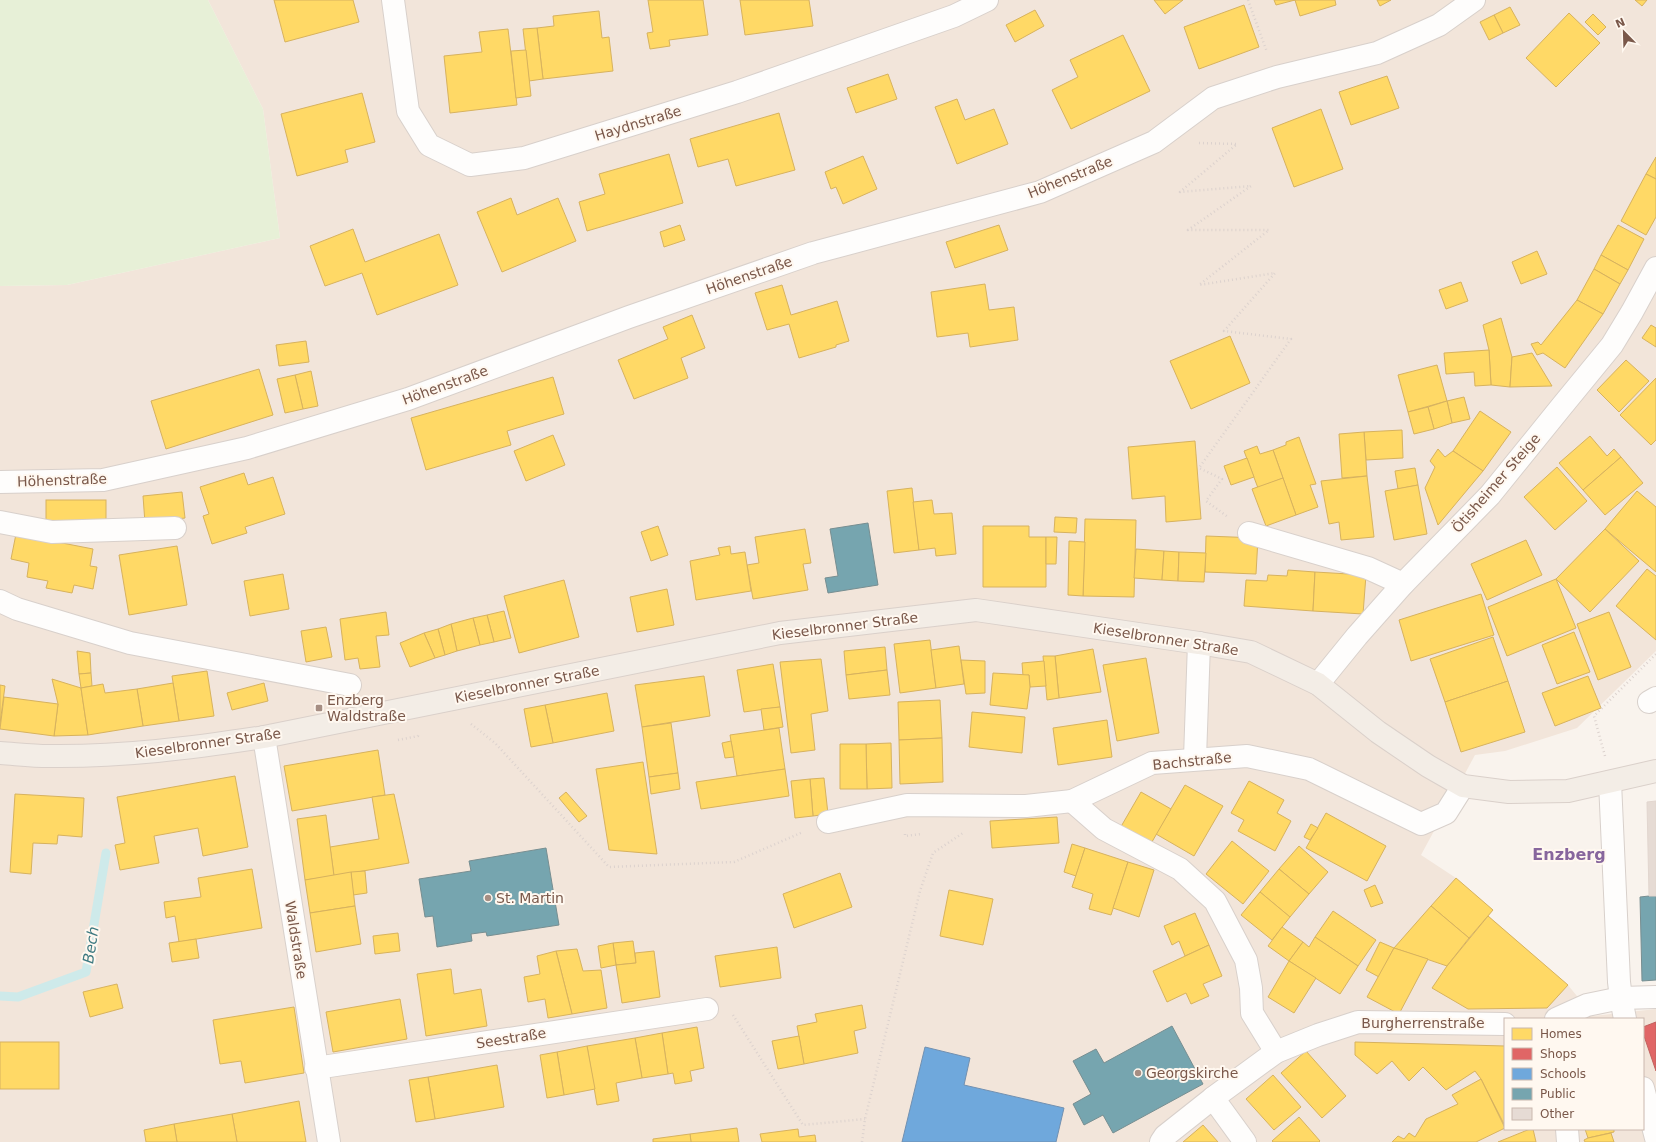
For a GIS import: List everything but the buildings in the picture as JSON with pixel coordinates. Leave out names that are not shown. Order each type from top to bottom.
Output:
[{"type":"main road","name":"Kieselbronner Straße","points":[[0,754],[48,756],[122,754],[199,747],[264,737],[780,633],[976,610],[1251,652],[1318,684],[1378,732],[1428,766],[1463,786],[1509,792],[1568,791],[1656,771]]},
{"type":"street","name":"Haydnstraße","points":[[393,0],[408,111],[429,145],[470,165],[524,158],[737,92],[950,8],[987,0]]},
{"type":"street","name":"Höhenstraße","points":[[0,482],[103,480],[247,448],[408,399],[629,317],[813,253],[1040,192],[1154,142],[1213,98],[1277,77],[1377,53],[1439,25],[1474,0]]},
{"type":"street","name":"Ötisheimer Steige","points":[[1318,684],[1357,636],[1404,584],[1490,495],[1612,344],[1632,312],[1656,268]]},
{"type":"street","points":[[0,522],[52,532],[175,528]]},
{"type":"street","points":[[1249,533],[1368,568],[1404,584]]},
{"type":"street","points":[[0,601],[17,609],[130,643],[350,685]]},
{"type":"street","points":[[1195,758],[1199,643]]},
{"type":"street","name":"Waldstraße","points":[[264,737],[329,1142]]},
{"type":"street","name":"Bachstraße","points":[[828,822],[907,805],[1026,806],[1072,801],[1152,763],[1195,758],[1247,756],[1312,763],[1421,824],[1446,813],[1463,786]]},
{"type":"street","points":[[1610,782],[1621,998],[1625,1018]]},
{"type":"street","points":[[1072,801],[1104,829],[1180,869],[1214,902],[1246,960],[1251,988],[1252,1013],[1276,1052]]},
{"type":"street","points":[[1558,1018],[1587,1005],[1621,998],[1656,996]]},
{"type":"street","name":"Seestraße","points":[[316,1068],[707,1009]]},
{"type":"street","name":"Burgherrenstraße","points":[[1161,1142],[1165,1136],[1213,1098],[1276,1052],[1318,1035],[1358,1022],[1504,1024]]},
{"type":"street","points":[[1644,1092],[1656,1138]]},
{"type":"street","points":[[1213,1098],[1245,1142]]},
{"type":"street","points":[[1567,1130],[1568,1142]]},
{"type":"path","points":[[1248,0],[1277,77]]},
{"type":"path","points":[[1154,142],[1237,144],[1180,192],[1251,186],[1188,230],[1269,230],[1199,285],[1275,272],[1224,331],[1291,339],[1199,468],[1222,479],[1206,501],[1249,533]]},
{"type":"path","points":[[1610,782],[1604,749],[1594,716],[1656,654]]},
{"type":"path","points":[[457,698],[465,718],[495,744],[608,867],[734,862],[828,822]]},
{"type":"path","points":[[862,1142],[865,1119],[920,891],[933,853],[966,831],[958,832]]},
{"type":"path","points":[[905,836],[928,834]]},
{"type":"path","points":[[707,1009],[729,1008],[803,1125],[865,1119]]},
{"type":"shaded area","points":[[208,0],[1656,0],[1656,651],[1577,728],[1505,751],[1475,755],[1421,855],[1456,878],[1493,910],[1489,916],[1568,985],[1593,1016],[1656,1009],[1656,1142],[0,1142],[0,286],[67,285],[280,238],[263,109]]},
{"type":"green space","points":[[0,0],[208,0],[263,109],[280,238],[67,285],[0,286]]},
{"type":"waterway","name":"Bech","points":[[0,996],[18,997],[86,972],[106,853]]},
{"type":"place","name":"Enzberg Waldstraße","points":[[319,708]]},
{"type":"place","name":"St. Martin","points":[[488,898]]},
{"type":"place","name":"Georgskirche","points":[[1138,1073]]},
{"type":"district","name":"Enzberg","points":[[1569,854]]}]
